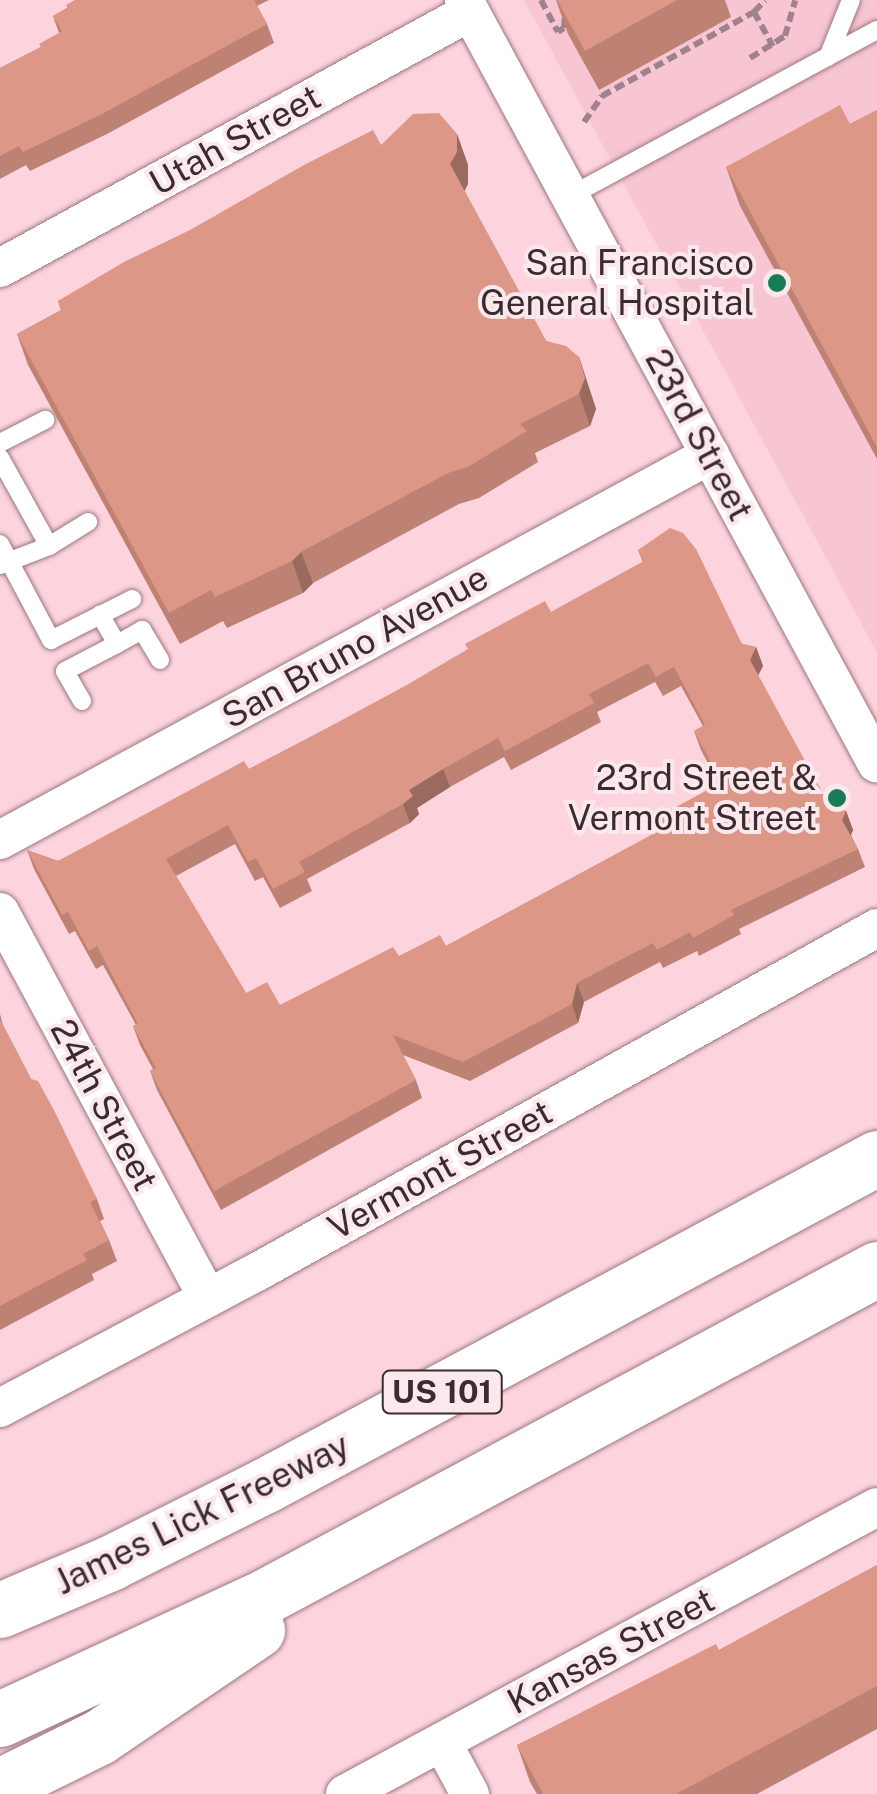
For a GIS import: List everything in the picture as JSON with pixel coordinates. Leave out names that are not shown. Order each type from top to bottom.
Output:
[{"type":"highway","name":"James Lick Freeway","points":[[0,1610],[110,1563],[264,1486],[877,1158]]},
{"type":"highway","name":"US 101","points":[[0,1719],[187,1635],[419,1516],[877,1268]]},
{"type":"highway","points":[[0,1786],[99,1737],[150,1706],[419,1516]]},
{"type":"street","name":"23rd Street","points":[[467,6],[877,764]]},
{"type":"street","name":"Utah Street","points":[[0,268],[467,6]]},
{"type":"street","name":"San Bruno Avenue","points":[[0,840],[710,455]]},
{"type":"street","name":"24th Street","points":[[0,912],[208,1298]]},
{"type":"street","name":"Vermont Street","points":[[0,1408],[208,1298],[877,928]]},
{"type":"street","name":"Kansas Street","points":[[345,1794],[877,1508]]},
{"type":"street","points":[[442,1742],[470,1794]]},
{"type":"lane","points":[[828,57],[851,0]]},
{"type":"lane","points":[[570,196],[877,30]]},
{"type":"lane","points":[[0,444],[45,420]]},
{"type":"lane","points":[[0,458],[49,546]]},
{"type":"lane","points":[[88,522],[49,546],[3,556],[51,640],[132,599]]},
{"type":"lane","points":[[100,615],[116,644]]},
{"type":"lane","points":[[82,701],[65,671],[142,630],[160,660]]},
{"type":"path","points":[[541,0],[558,32],[564,28],[566,0]]},
{"type":"path","points":[[584,122],[602,96],[754,12],[765,0]]},
{"type":"path","points":[[750,58],[785,36],[795,0]]},
{"type":"path","points":[[754,12],[773,46]]},
{"type":"shaded area","name":"San Francisco General Hospital","points":[[524,0],[877,0],[877,653],[830,565]]},
{"type":"building","points":[[75,0],[254,0],[267,24],[100,115],[23,152],[19,146],[0,156],[0,68],[62,31],[53,16]]},
{"type":"building","points":[[557,0],[677,0],[585,51]]},
{"type":"building","points":[[840,105],[850,124],[877,110],[877,447],[726,167]]},
{"type":"building","points":[[439,113],[457,134],[457,152],[450,164],[546,341],[566,346],[579,357],[585,378],[579,394],[520,424],[527,431],[468,467],[448,473],[301,552],[292,561],[215,597],[211,590],[169,613],[17,334],[62,310],[58,301],[124,262],[190,230],[304,165],[373,130],[381,145],[413,114]]},
{"type":"building","points":[[670,528],[683,533],[696,549],[742,644],[756,647],[750,660],[829,805],[846,811],[842,820],[858,849],[731,910],[734,915],[693,938],[690,932],[657,950],[653,943],[577,983],[572,1004],[463,1062],[393,1035],[416,1080],[214,1191],[150,1071],[156,1068],[133,1026],[138,1024],[97,946],[89,951],[68,912],[62,915],[27,850],[58,861],[244,761],[249,769],[405,686],[468,649],[465,644],[545,601],[551,612],[644,561],[638,550]],"holes":[[[648,663],[656,677],[674,667],[705,725],[694,731],[716,772],[702,779],[708,790],[653,820],[659,831],[446,946],[440,935],[399,956],[393,947],[280,1005],[267,982],[246,993],[166,859],[228,825],[248,862],[256,858],[273,889],[305,872],[299,862],[403,804],[413,796],[409,790],[498,738],[505,751],[594,703],[589,694]]]},
{"type":"building","points":[[0,1019],[31,1079],[38,1081],[54,1110],[97,1199],[90,1202],[109,1240],[83,1254],[87,1260],[0,1306]]},
{"type":"building","points":[[877,1565],[877,1686],[676,1794],[543,1794],[517,1745],[716,1644],[719,1650]]},
{"type":"place","name":"San Francisco General Hospital","points":[[777,283]]},
{"type":"place","name":"23rd Street & Vermont Street","points":[[837,798]]}]
